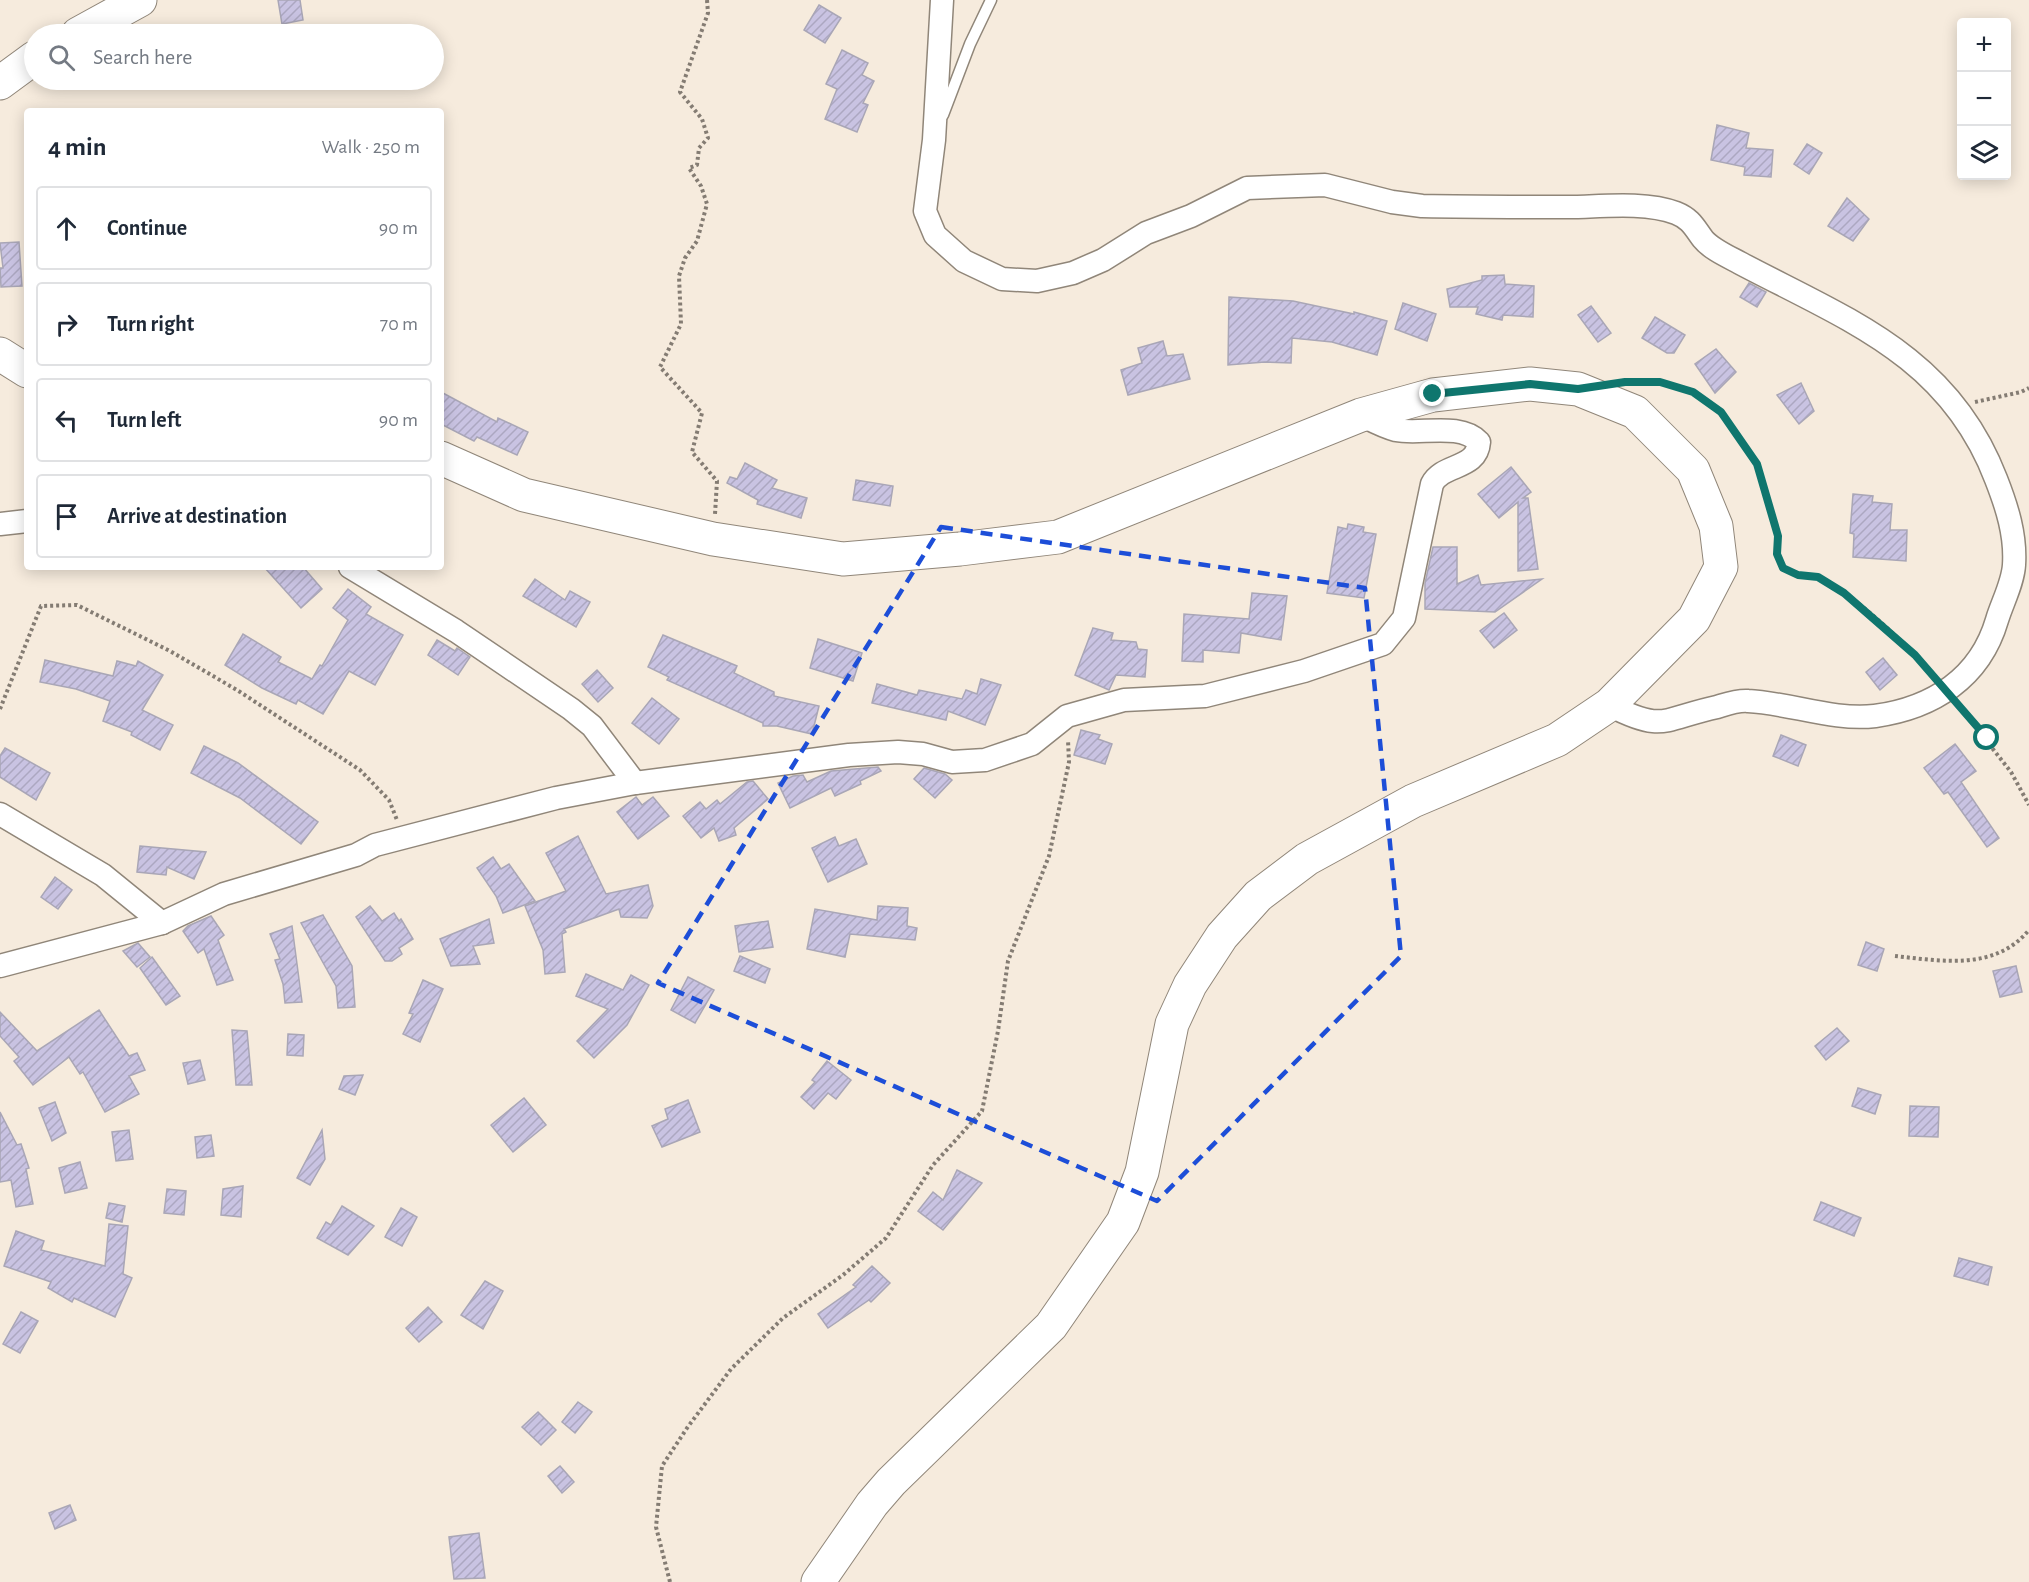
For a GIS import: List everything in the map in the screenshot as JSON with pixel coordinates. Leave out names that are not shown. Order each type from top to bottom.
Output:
[{"type":"main road","points":[[96,24],[140,0]]},
{"type":"main road","points":[[0,83],[24,65]]},
{"type":"main road","points":[[0,354],[24,368]]},
{"type":"main road","points":[[444,459],[524,495],[713,539],[843,559],[960,549],[1058,537],[1361,415],[1433,394],[1530,384],[1578,389],[1635,412],[1693,470],[1716,526],[1721,567],[1694,620],[1609,705],[1557,740],[1413,801],[1307,859],[1257,896],[1222,936],[1190,985],[1172,1024],[1142,1173],[1124,1222],[1051,1326],[891,1482],[872,1504],[818,1582]]},
{"type":"street","points":[[942,0],[934,140],[925,212],[935,235],[964,261],[1002,279],[1037,281],[1073,273],[1103,260],[1146,233],[1191,216],[1247,188],[1325,185],[1392,202],[1422,206],[1608,206],[1673,212],[1689,219],[1704,239],[1730,258],[1887,341],[1924,370],[1955,404],[1984,448],[2005,501],[2013,532],[2014,569],[1992,639],[1977,665],[1946,691],[1917,707],[1872,716],[1831,714],[1745,700],[1696,712],[1670,722],[1650,723],[1609,705]]},
{"type":"street","points":[[0,966],[162,923],[224,894],[356,855],[375,845],[556,798],[635,783],[849,755],[898,752],[923,754],[939,760],[975,762],[1032,744],[1067,716],[1124,700],[1205,696],[1304,671],[1383,644],[1404,618],[1432,484],[1441,473],[1473,458],[1479,442],[1473,436],[1442,431],[1399,431],[1361,415]]},
{"type":"street","points":[[0,524],[24,521]]},
{"type":"street","points":[[355,570],[456,631],[586,721],[635,783]]},
{"type":"street","points":[[0,814],[103,875],[162,923]]},
{"type":"lane","points":[[934,140],[970,44],[991,0]]},
{"type":"path","points":[[707,0],[708,13],[680,92],[702,119],[708,138],[699,148],[698,165],[689,168],[701,186],[707,204],[697,241],[685,258],[679,276],[681,324],[660,367],[702,413],[692,452],[717,481],[713,539]]},
{"type":"path","points":[[1625,382],[1660,382],[1693,392],[1721,412],[1757,464],[1778,536],[1777,554],[1783,568],[1798,575],[1818,577],[1844,593],[1915,655],[1987,738],[2011,772],[2029,805]]},
{"type":"path","points":[[1955,404],[1981,402],[2029,388]]},
{"type":"path","points":[[0,709],[41,606],[78,605],[170,651],[360,770],[389,800],[405,837]]},
{"type":"path","points":[[670,1582],[656,1527],[662,1466],[687,1428],[731,1369],[783,1318],[843,1275],[886,1238],[933,1165],[982,1111],[998,1031],[1008,961],[1049,856],[1060,809],[1069,762],[1067,716]]},
{"type":"path","points":[[1895,956],[1953,962],[1991,957],[2022,938],[2029,930]]},
{"type":"highlighted area","points":[[941,527],[1365,588],[1401,956],[1157,1201],[658,983]]},
{"type":"building","points":[[278,0],[300,0],[303,20],[282,24]]},
{"type":"building","points":[[819,5],[841,18],[825,43],[804,30]]},
{"type":"building","points":[[842,50],[868,63],[862,75],[874,81],[863,103],[868,105],[857,132],[825,119],[837,89],[826,84]]},
{"type":"building","points":[[1717,125],[1749,133],[1746,148],[1773,150],[1771,177],[1744,175],[1745,167],[1711,160]]},
{"type":"building","points":[[1807,144],[1822,153],[1809,174],[1794,164]]},
{"type":"building","points":[[1847,198],[1869,219],[1853,241],[1828,226]]},
{"type":"building","points":[[19,242],[22,286],[1,287],[0,268],[3,268],[0,243]]},
{"type":"building","points":[[1504,275],[1505,284],[1534,286],[1533,317],[1503,315],[1502,320],[1476,314],[1478,307],[1450,307],[1447,289],[1482,280],[1482,276]]},
{"type":"building","points":[[1749,283],[1766,292],[1757,307],[1740,297]]},
{"type":"building","points":[[1229,297],[1293,301],[1354,314],[1354,312],[1387,321],[1377,355],[1332,342],[1292,338],[1291,363],[1265,362],[1228,365]]},
{"type":"building","points":[[1403,303],[1436,314],[1427,341],[1395,329]]},
{"type":"building","points":[[1591,306],[1611,333],[1598,342],[1578,315]]},
{"type":"building","points":[[1655,317],[1685,335],[1674,353],[1667,353],[1642,338]]},
{"type":"building","points":[[1163,341],[1167,356],[1183,354],[1190,379],[1128,395],[1121,370],[1142,363],[1138,348]]},
{"type":"building","points":[[1716,349],[1736,372],[1715,393],[1695,364]]},
{"type":"building","points":[[1801,383],[1814,411],[1799,424],[1777,395]]},
{"type":"building","points":[[444,394],[497,422],[498,418],[528,432],[517,455],[477,437],[474,441],[444,426]]},
{"type":"building","points":[[745,463],[777,480],[772,488],[807,498],[801,518],[757,504],[758,500],[727,483],[730,477],[737,479]]},
{"type":"building","points":[[1511,467],[1531,492],[1523,498],[1528,498],[1538,569],[1518,571],[1518,502],[1499,518],[1478,494]]},
{"type":"building","points":[[856,480],[893,486],[890,506],[853,500]]},
{"type":"building","points":[[1853,494],[1873,496],[1872,502],[1892,504],[1890,530],[1907,530],[1906,561],[1853,557],[1854,534],[1850,533]]},
{"type":"building","points":[[1348,524],[1364,527],[1363,532],[1376,534],[1364,598],[1327,593],[1338,527],[1347,529]]},
{"type":"building","points":[[1433,547],[1457,547],[1457,584],[1478,575],[1481,585],[1542,579],[1495,612],[1425,609],[1425,583]]},
{"type":"building","points":[[267,570],[306,570],[322,589],[301,608]]},
{"type":"building","points":[[535,579],[565,600],[570,591],[590,602],[576,627],[523,596]]},
{"type":"building","points":[[348,589],[371,607],[366,614],[403,635],[375,685],[349,671],[323,714],[298,700],[296,704],[262,688],[225,665],[243,634],[281,657],[278,662],[312,679],[348,620],[333,608]]},
{"type":"building","points":[[1252,593],[1287,596],[1281,640],[1241,633],[1239,653],[1203,650],[1203,662],[1182,661],[1184,614],[1249,619]]},
{"type":"building","points":[[1504,613],[1517,630],[1494,648],[1480,631]]},
{"type":"building","points":[[1093,628],[1113,633],[1111,640],[1136,642],[1138,649],[1147,650],[1145,677],[1116,675],[1109,690],[1075,675]]},
{"type":"building","points":[[663,635],[737,666],[734,673],[774,692],[774,696],[819,706],[812,734],[777,726],[763,726],[763,723],[667,680],[669,677],[648,667]]},
{"type":"building","points":[[818,639],[862,653],[853,681],[810,668]]},
{"type":"building","points":[[437,640],[455,651],[457,648],[470,657],[458,675],[428,655]]},
{"type":"building","points":[[1883,658],[1897,675],[1880,690],[1866,672]]},
{"type":"building","points":[[45,660],[113,676],[117,661],[136,666],[138,661],[163,675],[142,710],[173,725],[160,750],[131,735],[132,732],[103,721],[110,701],[76,689],[40,682]]},
{"type":"building","points":[[597,670],[613,688],[598,702],[582,684]]},
{"type":"building","points":[[981,679],[1001,685],[985,725],[948,711],[946,720],[872,703],[877,684],[917,695],[919,690],[962,699],[966,690],[977,694]]},
{"type":"building","points":[[652,698],[679,719],[659,744],[632,723]]},
{"type":"building","points":[[1081,730],[1100,735],[1098,739],[1112,744],[1105,764],[1074,755]]},
{"type":"building","points":[[1781,735],[1806,745],[1798,766],[1773,756]]},
{"type":"building","points":[[1955,744],[1976,771],[1961,782],[1999,838],[1987,847],[1948,792],[1944,794],[1924,768]]},
{"type":"building","points":[[204,746],[238,763],[318,822],[301,844],[240,798],[191,773]]},
{"type":"building","points":[[5,748],[50,773],[36,800],[0,777],[0,756]]},
{"type":"building","points":[[878,767],[881,771],[860,781],[861,784],[835,796],[831,788],[790,808],[778,783],[793,776],[803,775],[807,782],[831,771]]},
{"type":"building","points":[[924,768],[945,774],[952,780],[935,798],[914,779]]},
{"type":"building","points":[[753,781],[768,799],[734,828],[736,835],[719,841],[714,828],[701,838],[683,816],[700,802],[706,809],[717,800],[720,804],[747,782]]},
{"type":"building","points":[[636,797],[642,805],[653,797],[669,816],[638,839],[617,812]]},
{"type":"building","points":[[578,836],[606,894],[648,885],[653,906],[647,918],[621,917],[619,909],[564,929],[566,932],[562,934],[565,972],[545,974],[543,950],[525,906],[566,891],[546,853]]},
{"type":"building","points":[[835,837],[839,846],[856,839],[867,864],[828,882],[812,848]]},
{"type":"building","points":[[140,846],[206,852],[194,879],[167,867],[166,875],[137,872]]},
{"type":"building","points":[[493,857],[501,869],[509,864],[535,901],[503,913],[496,896],[477,868]]},
{"type":"building","points":[[55,877],[72,890],[58,909],[41,897]]},
{"type":"building","points":[[370,906],[382,921],[394,913],[399,921],[401,919],[413,939],[399,948],[402,954],[392,961],[385,961],[356,917]]},
{"type":"building","points":[[878,906],[908,908],[907,926],[917,928],[915,940],[850,934],[845,957],[807,949],[815,909],[877,920]]},
{"type":"building","points":[[323,915],[352,966],[355,1007],[338,1008],[336,986],[301,923]]},
{"type":"building","points":[[211,916],[224,935],[218,940],[233,980],[217,985],[204,949],[198,953],[183,931],[188,926]]},
{"type":"building","points":[[489,919],[494,943],[473,946],[480,964],[451,966],[440,939]]},
{"type":"building","points":[[768,921],[773,947],[739,952],[735,926]]},
{"type":"building","points":[[292,926],[302,1002],[285,1003],[283,984],[275,960],[280,959],[270,934]]},
{"type":"building","points":[[1866,942],[1884,949],[1877,971],[1858,965]]},
{"type":"building","points":[[138,943],[150,957],[137,967],[123,951]]},
{"type":"building","points":[[740,956],[770,969],[765,983],[734,971]]},
{"type":"building","points":[[152,957],[180,996],[166,1005],[140,968]]},
{"type":"building","points":[[2016,966],[2022,992],[2000,997],[1993,971]]},
{"type":"building","points":[[586,974],[623,990],[631,975],[649,985],[627,1025],[594,1058],[577,1041],[608,1009],[576,996]]},
{"type":"building","points":[[688,977],[714,990],[695,1023],[671,1010]]},
{"type":"building","points":[[423,980],[443,989],[420,1042],[403,1034],[413,1014],[409,1013]]},
{"type":"building","points":[[99,1010],[129,1056],[137,1053],[145,1070],[129,1076],[139,1094],[105,1112],[83,1072],[80,1074],[69,1057],[33,1085],[14,1061],[19,1057],[0,1036],[0,1012],[37,1051]]},
{"type":"building","points":[[1837,1028],[1849,1041],[1826,1060],[1815,1046]]},
{"type":"building","points":[[232,1030],[247,1031],[252,1085],[236,1085]]},
{"type":"building","points":[[288,1034],[304,1035],[303,1056],[287,1055]]},
{"type":"building","points":[[200,1060],[205,1080],[188,1084],[183,1063]]},
{"type":"building","points":[[827,1061],[851,1080],[836,1099],[828,1093],[814,1109],[801,1097],[815,1082],[812,1080]]},
{"type":"building","points":[[363,1075],[355,1095],[339,1089],[344,1076]]},
{"type":"building","points":[[1858,1088],[1881,1095],[1875,1114],[1852,1106]]},
{"type":"building","points":[[524,1098],[546,1125],[513,1152],[491,1125]]},
{"type":"building","points":[[688,1100],[700,1132],[662,1147],[652,1126],[668,1119],[665,1109]]},
{"type":"building","points":[[55,1102],[66,1133],[52,1141],[39,1108]]},
{"type":"building","points":[[1910,1106],[1939,1107],[1938,1137],[1909,1136]]},
{"type":"building","points":[[0,1112],[17,1145],[21,1144],[29,1168],[26,1169],[33,1204],[16,1207],[11,1180],[0,1182]]},
{"type":"building","points":[[129,1130],[133,1159],[116,1161],[112,1132]]},
{"type":"building","points":[[322,1130],[325,1159],[310,1185],[297,1178]]},
{"type":"building","points":[[211,1135],[214,1156],[197,1158],[195,1137]]},
{"type":"building","points":[[80,1162],[87,1188],[65,1193],[59,1168]]},
{"type":"building","points":[[957,1170],[982,1183],[943,1230],[918,1211],[933,1192],[943,1200]]},
{"type":"building","points":[[243,1186],[241,1217],[221,1215],[223,1189]]},
{"type":"building","points":[[167,1189],[186,1191],[184,1215],[164,1213]]},
{"type":"building","points":[[1821,1202],[1861,1218],[1854,1236],[1814,1220]]},
{"type":"building","points":[[109,1203],[125,1206],[122,1222],[106,1218]]},
{"type":"building","points":[[342,1206],[374,1226],[348,1255],[317,1238],[326,1222],[331,1225]]},
{"type":"building","points":[[401,1208],[417,1217],[402,1246],[385,1237]]},
{"type":"building","points":[[109,1224],[128,1226],[123,1274],[132,1278],[115,1317],[74,1298],[72,1302],[48,1288],[51,1282],[4,1266],[16,1231],[44,1241],[41,1250],[105,1266]]},
{"type":"building","points":[[1959,1258],[1992,1267],[1988,1285],[1954,1276]]},
{"type":"building","points":[[872,1266],[890,1283],[871,1302],[869,1300],[828,1328],[818,1314],[856,1287],[853,1285]]},
{"type":"building","points":[[485,1281],[503,1291],[483,1329],[461,1315]]},
{"type":"building","points":[[428,1307],[442,1322],[419,1342],[406,1328]]},
{"type":"building","points":[[21,1312],[38,1321],[20,1353],[3,1344]]},
{"type":"building","points":[[578,1402],[592,1412],[575,1433],[562,1422]]},
{"type":"building","points":[[538,1412],[556,1430],[541,1445],[522,1427]]},
{"type":"building","points":[[560,1466],[574,1482],[562,1493],[548,1476]]},
{"type":"building","points":[[70,1505],[76,1520],[55,1529],[49,1513]]},
{"type":"building","points":[[479,1533],[485,1578],[454,1579],[449,1537]]},
{"type":"route","points":[[1433,394],[1530,384],[1578,389],[1625,382],[1660,382],[1693,392],[1721,412],[1738,433],[1757,464],[1778,536],[1777,554],[1783,568],[1789,573],[1814,575],[1844,593],[1915,655],[1987,738]]}]
